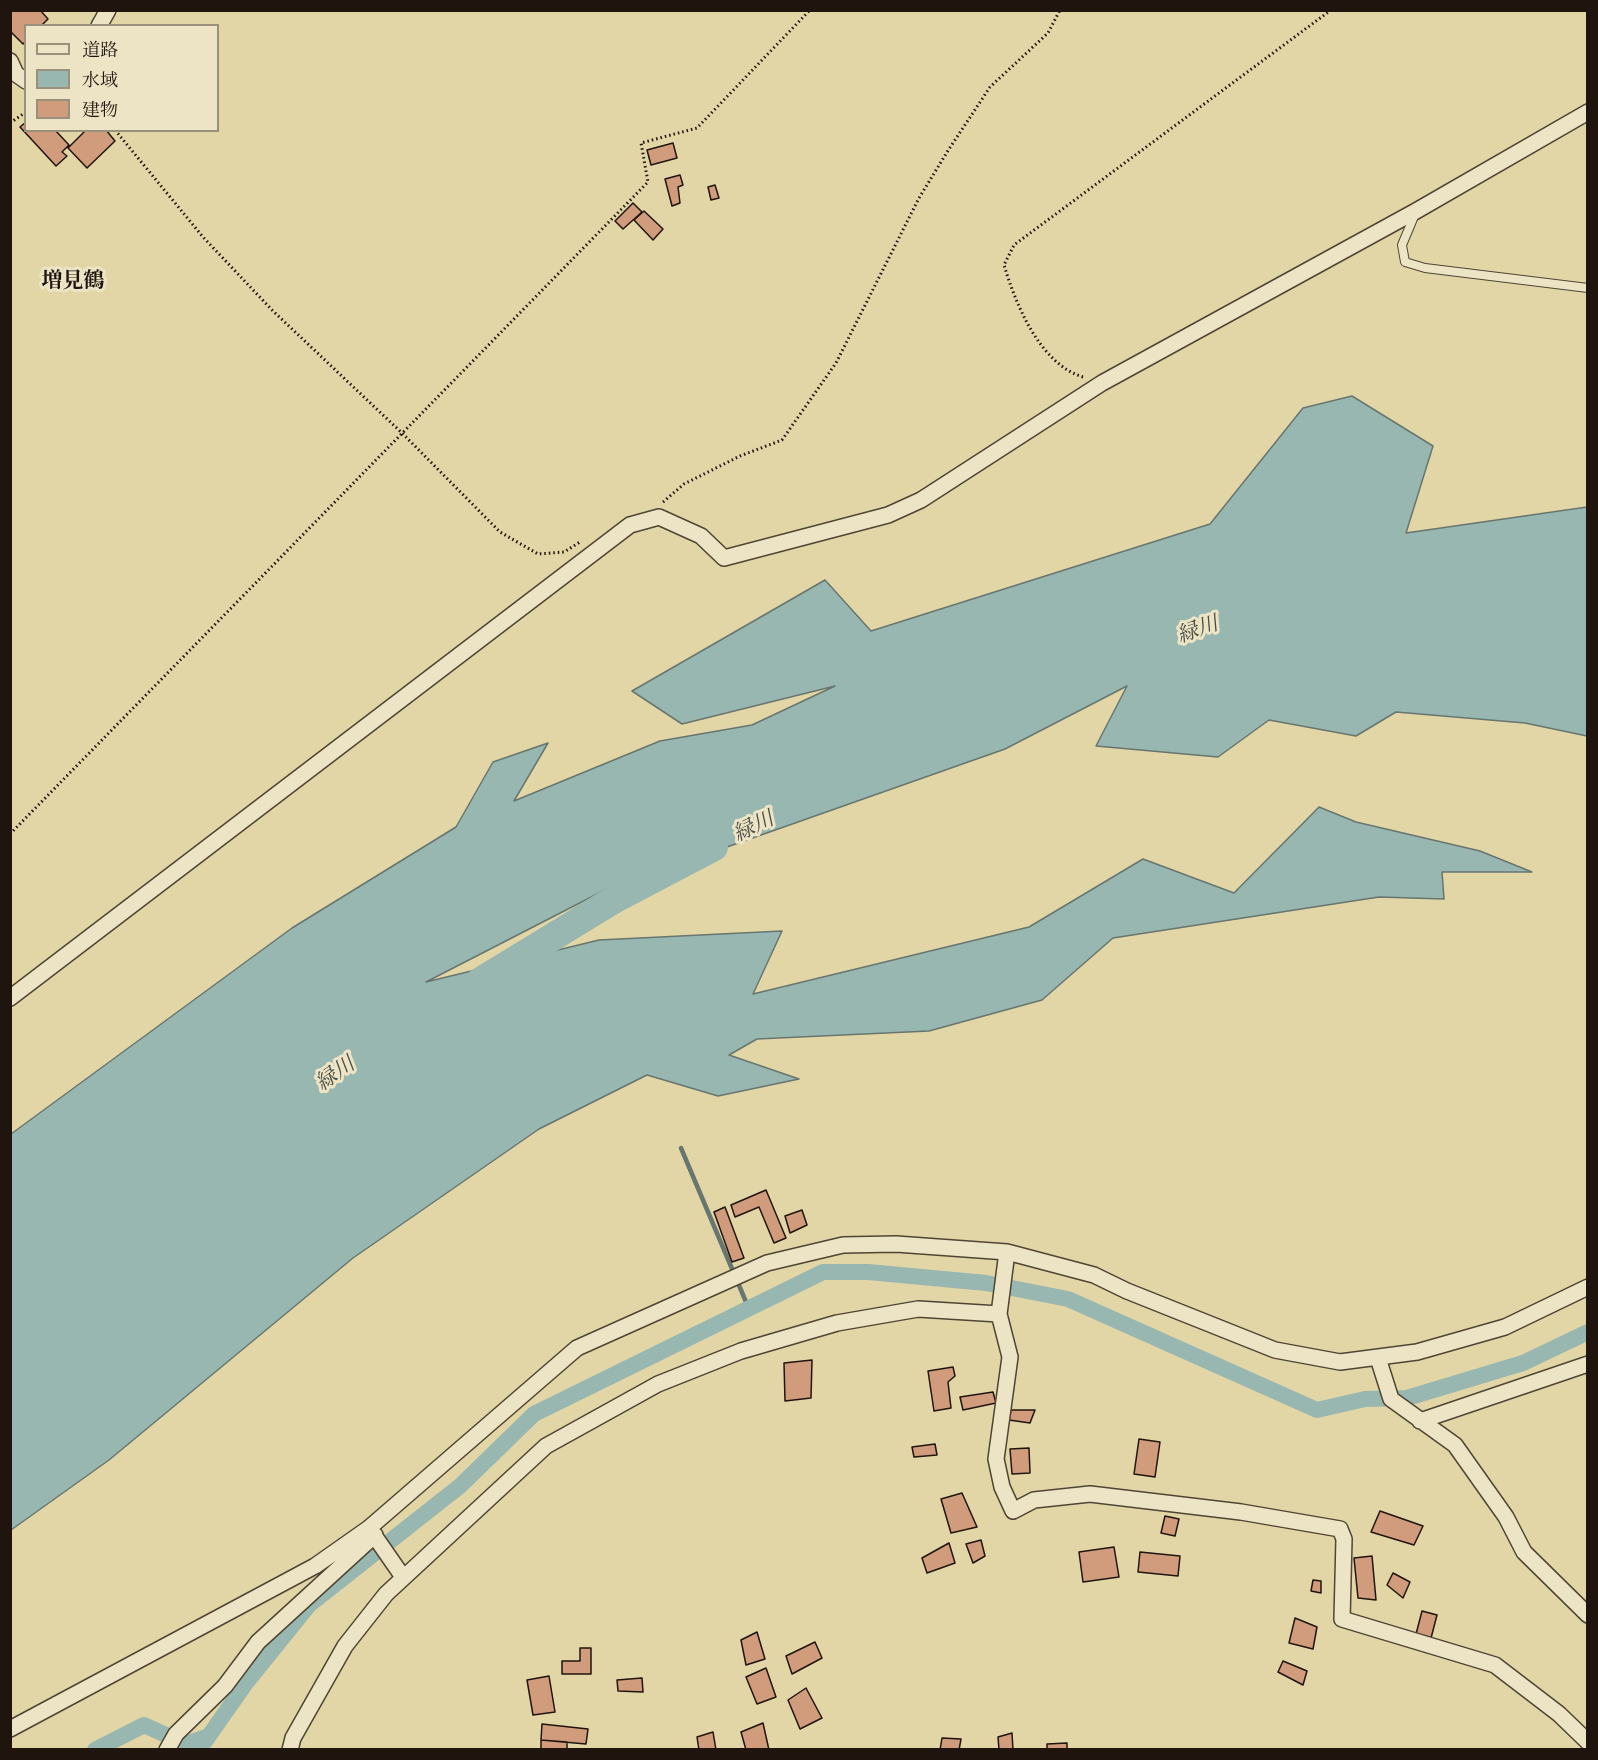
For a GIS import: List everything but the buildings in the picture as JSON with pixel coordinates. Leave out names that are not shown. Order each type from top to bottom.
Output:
[{"type":"street","points":[[100,24],[108,10]]},
{"type":"street","points":[[10,61],[16,74],[24,80]]},
{"type":"street","points":[[10,998],[630,525],[659,517],[701,536],[724,558],[771,548],[888,515],[921,500],[1102,383],[1416,211],[1587,112]]},
{"type":"street","points":[[167,1749],[176,1734],[225,1686],[258,1642],[372,1532],[577,1348],[767,1263],[843,1245],[896,1244],[1007,1252],[1094,1275],[1127,1291],[1275,1350],[1340,1362],[1417,1352],[1505,1327],[1587,1287]]},
{"type":"street","points":[[1007,1252],[999,1314],[1010,1357],[996,1459],[1002,1487],[1013,1511],[1034,1500],[1090,1494],[1241,1512],[1340,1529],[1344,1539],[1342,1618],[1495,1665],[1559,1714],[1587,1742]]},
{"type":"street","points":[[290,1749],[293,1738],[345,1646],[403,1577],[546,1446],[658,1384],[741,1351],[837,1323],[918,1309],[999,1314]]},
{"type":"street","points":[[1378,1358],[1390,1399],[1455,1445],[1506,1517],[1524,1551],[1587,1615]]},
{"type":"street","points":[[1420,1421],[1587,1365]]},
{"type":"street","points":[[372,1532],[403,1577]]},
{"type":"street","points":[[10,1729],[315,1566],[372,1532]]},
{"type":"lane","points":[[1416,211],[1402,245],[1405,262],[1425,268],[1587,288]]},
{"type":"path","points":[[10,834],[648,182],[641,143],[697,128],[810,10]]},
{"type":"path","points":[[659,517],[659,505],[684,484],[740,456],[782,440],[836,363],[919,198],[949,148],[990,87],[1048,33],[1060,10]]},
{"type":"path","points":[[1102,383],[1077,375],[1046,351],[1016,304],[1004,266],[1014,245],[1331,10]]},
{"type":"path","points":[[10,123],[24,113]]},
{"type":"path","points":[[117,132],[211,246],[272,310],[402,433],[500,532],[538,554],[564,552],[582,541]]},
{"type":"water","points":[[1352,396],[1433,446],[1406,533],[1587,507],[1587,736],[1525,723],[1396,712],[1356,736],[1269,720],[1218,757],[1096,746],[1127,686],[1005,749],[605,890],[426,982],[599,940],[782,931],[753,994],[1029,927],[1143,859],[1234,893],[1319,807],[1356,822],[1480,851],[1532,872],[1442,872],[1444,899],[1379,897],[1113,938],[1042,1000],[929,1031],[757,1039],[729,1055],[799,1079],[718,1096],[647,1075],[539,1129],[353,1258],[109,1460],[11,1530],[11,1134],[292,928],[456,827],[493,762],[548,743],[514,801],[660,741],[752,725],[835,686],[682,724],[632,691],[825,580],[871,631],[1210,524],[1303,408]]},
{"type":"waterway","name":"緑川","points":[[479,982],[615,899],[714,847]]},
{"type":"waterway","points":[[681,1148],[749,1309]]},
{"type":"waterway","points":[[199,1750],[246,1683],[309,1605],[460,1486],[534,1414],[823,1272],[868,1272],[986,1283],[1068,1299],[1317,1410],[1365,1399],[1407,1398],[1523,1363],[1588,1332]]},
{"type":"waterway","points":[[95,1750],[144,1725],[186,1744],[206,1737]]},
{"type":"district","name":"増見鶴","points":[[73,282]]}]
